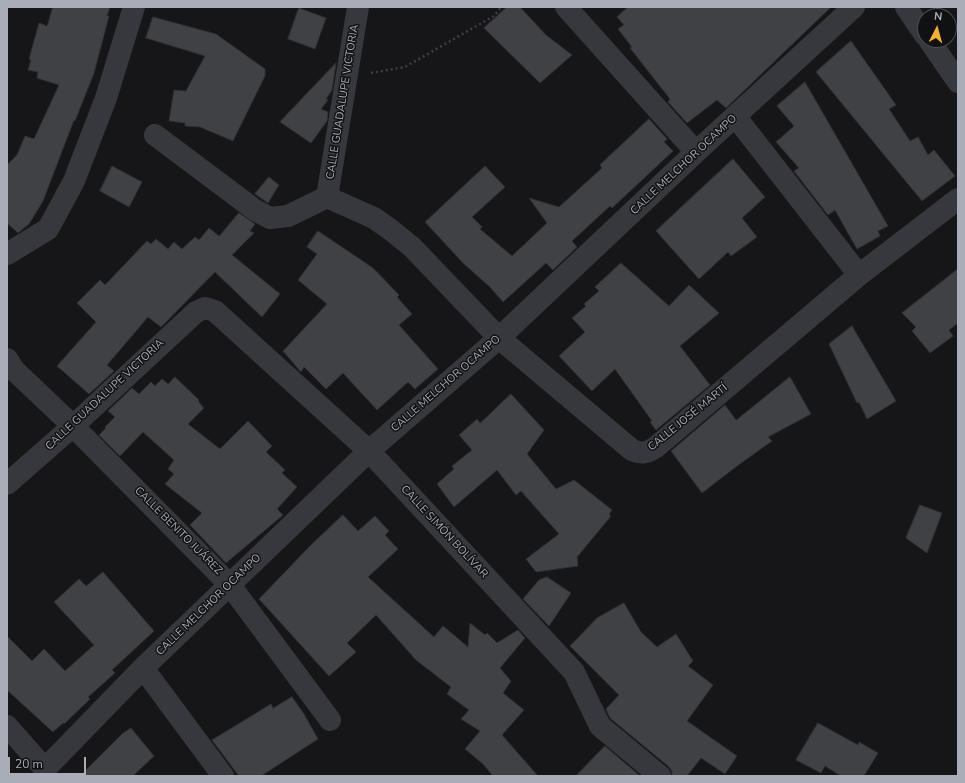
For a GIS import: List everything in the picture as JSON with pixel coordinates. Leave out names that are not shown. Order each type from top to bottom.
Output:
[{"type":"street","points":[[7,254],[48,229],[74,181],[106,98],[134,7]]},
{"type":"street","name":"CALLE GUADALUPE VICTORIA","points":[[327,197],[358,7]]},
{"type":"street","points":[[566,7],[696,152]]},
{"type":"street","name":"CALLE MELCHOR OCAMPO","points":[[7,726],[45,769],[143,668],[369,451],[499,338],[696,152],[854,7]]},
{"type":"street","points":[[906,7],[917,23]]},
{"type":"street","points":[[935,48],[958,82]]},
{"type":"street","points":[[736,116],[860,275]]},
{"type":"street","points":[[155,135],[255,210],[270,218],[288,216],[327,197]]},
{"type":"street","name":"CALLE JOSÉ MARTÍ","points":[[327,197],[374,218],[396,234],[412,247],[499,338],[632,450],[648,453],[860,275],[958,199]]},
{"type":"street","name":"CALLE GUADALUPE VICTORIA","points":[[7,484],[73,426],[196,312],[205,308]]},
{"type":"street","name":"CALLE SIMÓN BOLÍVAR","points":[[205,308],[215,311],[369,451],[574,672],[600,726],[660,776]]},
{"type":"street","name":"CALLE BENITO JUÁREZ","points":[[9,366],[73,426],[230,585],[330,720]]},
{"type":"street","points":[[143,668],[223,776]]},
{"type":"path","points":[[347,77],[405,67],[494,16],[501,7]]},
{"type":"building","points":[[53,7],[110,7],[94,73],[43,201],[29,224],[18,233],[7,223],[7,165],[17,155],[25,136],[34,139],[59,85],[37,78],[38,72],[28,70],[31,60],[29,59],[39,23],[47,26]]},
{"type":"building","points":[[507,7],[520,7],[546,35],[572,55],[540,83],[484,28]]},
{"type":"building","points":[[628,7],[831,7],[726,108],[717,100],[687,123],[668,102],[670,99],[630,48],[632,47],[618,29],[624,25],[617,17]]},
{"type":"building","points":[[299,8],[326,18],[315,49],[288,39]]},
{"type":"building","points":[[153,17],[216,34],[265,69],[265,76],[233,141],[200,127],[185,126],[185,123],[169,121],[174,90],[186,91],[205,56],[146,38]]},
{"type":"building","points":[[851,41],[896,105],[889,109],[910,141],[918,137],[928,155],[934,150],[955,176],[922,201],[816,72]]},
{"type":"building","points":[[336,63],[332,90],[326,99],[328,100],[321,109],[328,112],[327,121],[311,143],[280,122]]},
{"type":"building","points":[[805,82],[888,226],[878,231],[880,236],[857,249],[835,210],[828,215],[794,171],[799,168],[776,142],[794,126],[777,106]]},
{"type":"building","points":[[649,119],[667,139],[664,142],[673,151],[612,208],[610,206],[572,241],[577,247],[553,270],[546,263],[503,302],[490,287],[464,264],[425,222],[485,166],[505,187],[472,217],[482,227],[480,229],[512,256],[547,223],[529,198],[559,207],[602,168],[600,165]]},
{"type":"building","points":[[733,159],[765,197],[742,218],[757,237],[731,256],[728,252],[699,279],[656,231]]},
{"type":"building","points":[[112,166],[142,182],[129,207],[100,191]]},
{"type":"building","points":[[269,177],[279,185],[268,203],[255,194]]},
{"type":"building","points":[[239,213],[255,224],[250,231],[254,233],[232,255],[280,294],[262,317],[215,272],[161,327],[148,317],[107,365],[114,371],[89,394],[57,366],[96,322],[77,303],[100,280],[105,285],[147,241],[151,244],[156,239],[168,249],[174,242],[182,249],[195,237],[199,240],[209,228],[219,236]]},
{"type":"building","points":[[318,231],[373,268],[399,295],[397,297],[412,314],[399,325],[438,369],[415,389],[408,382],[377,410],[343,373],[326,389],[304,367],[301,372],[283,351],[327,304],[298,280],[317,254],[307,247]]},
{"type":"building","points":[[621,263],[669,306],[689,285],[719,313],[680,346],[710,385],[656,430],[650,422],[652,421],[615,369],[592,391],[559,356],[585,332],[572,318],[586,306],[584,304],[599,291],[595,287]]},
{"type":"building","points":[[958,269],[958,323],[949,330],[953,336],[930,353],[912,331],[916,327],[902,313]]},
{"type":"building","points":[[852,326],[896,401],[867,419],[859,402],[857,403],[829,344]]},
{"type":"building","points":[[175,377],[199,400],[198,401],[204,408],[188,424],[220,449],[248,421],[272,446],[266,452],[285,470],[282,473],[297,487],[277,509],[283,515],[226,563],[190,525],[202,513],[165,484],[174,474],[168,469],[174,460],[143,432],[120,456],[99,435],[115,417],[108,411],[132,388],[139,394],[151,382],[155,386],[162,379],[168,384]]},
{"type":"building","points":[[790,377],[811,414],[768,437],[772,441],[702,493],[671,451],[725,405],[736,420]]},
{"type":"building","points":[[511,394],[544,430],[527,454],[556,489],[574,480],[612,510],[609,514],[611,516],[577,557],[578,566],[536,572],[526,559],[559,534],[521,491],[516,495],[497,470],[454,507],[437,484],[454,469],[452,466],[472,450],[459,435],[477,419],[480,423]]},
{"type":"building","points":[[920,505],[942,513],[927,553],[906,538]]},
{"type":"building","points":[[343,515],[358,531],[375,516],[389,531],[385,535],[398,549],[368,577],[434,637],[443,626],[468,647],[470,623],[485,635],[487,633],[497,643],[518,630],[525,638],[500,668],[511,681],[503,693],[524,710],[502,735],[538,776],[493,776],[483,764],[465,749],[480,731],[461,719],[469,710],[447,694],[451,687],[416,660],[376,615],[347,643],[356,652],[329,676],[259,599],[311,545]]},
{"type":"building","points":[[103,572],[154,631],[112,670],[115,673],[88,697],[90,699],[64,724],[63,723],[53,732],[7,690],[7,636],[32,661],[44,649],[65,671],[94,645],[54,602],[79,579],[86,586]]},
{"type":"building","points":[[547,577],[571,593],[549,626],[523,599],[539,580]]},
{"type":"building","points":[[624,603],[641,632],[657,647],[676,634],[693,661],[688,666],[713,685],[687,721],[737,756],[725,774],[701,758],[687,776],[672,776],[672,771],[668,766],[610,718],[606,709],[619,695],[570,646],[597,618]]},
{"type":"building","points":[[292,697],[304,714],[318,739],[261,776],[239,776],[212,740],[271,704],[273,708]]},
{"type":"building","points":[[818,723],[858,745],[859,742],[878,753],[864,776],[841,776],[825,766],[821,773],[796,760]]},
{"type":"building","points":[[131,728],[154,756],[133,776],[80,776],[122,734]]},
{"type":"building","points":[[605,746],[640,776],[576,776]]}]
